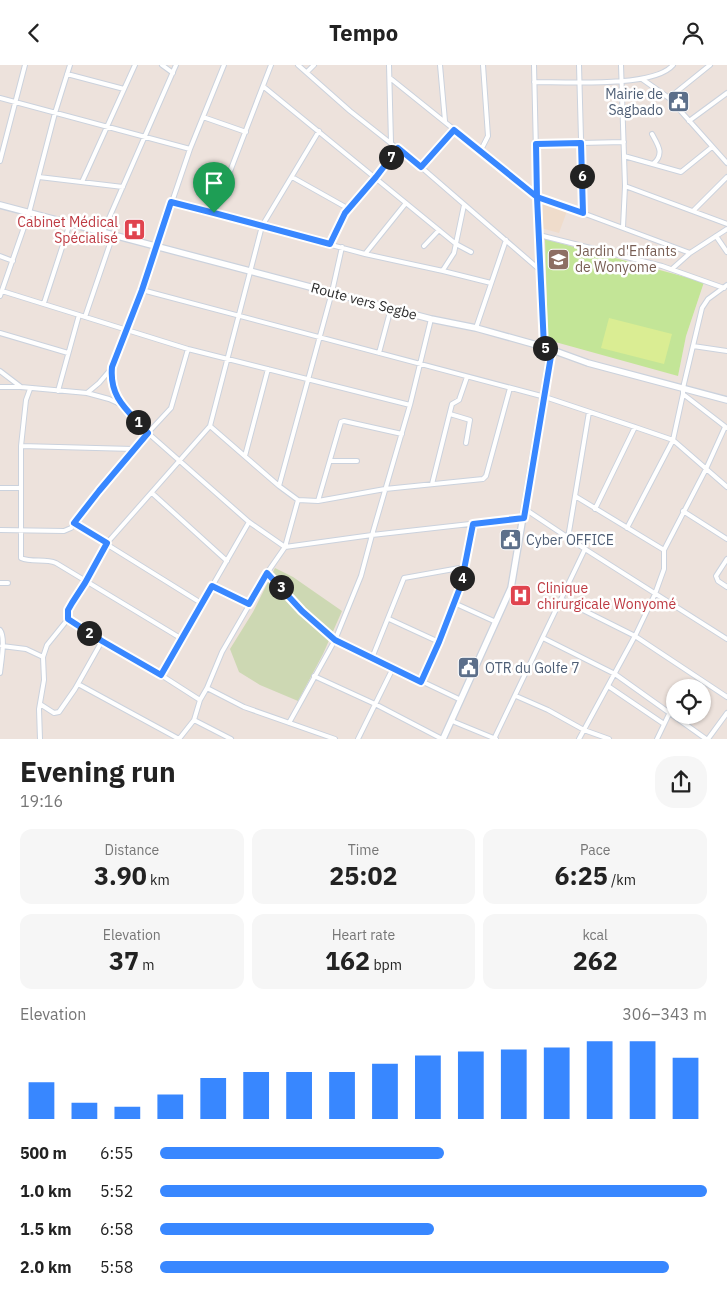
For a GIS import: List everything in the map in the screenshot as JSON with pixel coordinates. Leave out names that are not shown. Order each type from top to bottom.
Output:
[{"type":"main road","name":"Route vers Segbe","points":[[0,205],[431,319],[476,328],[544,347],[588,363],[683,391],[727,400]]},
{"type":"main road","points":[[443,739],[511,588],[552,350]]},
{"type":"street","points":[[0,161],[25,65]]},
{"type":"street","points":[[70,65],[29,213],[1,293],[44,303],[188,349],[410,405]]},
{"type":"street","points":[[82,182],[135,65]]},
{"type":"street","points":[[162,65],[173,73]]},
{"type":"street","points":[[103,232],[176,65]]},
{"type":"street","points":[[87,393],[99,383],[112,367],[142,290],[190,149],[224,65]]},
{"type":"street","points":[[214,213],[272,65]]},
{"type":"street","points":[[298,65],[343,105],[421,167],[540,270]]},
{"type":"street","points":[[307,72],[314,65]]},
{"type":"street","points":[[389,65],[391,142]]},
{"type":"street","points":[[440,65],[445,121]]},
{"type":"street","points":[[481,150],[488,135],[483,65]]},
{"type":"street","points":[[534,65],[537,197],[544,347]]},
{"type":"street","points":[[579,65],[583,213]]},
{"type":"street","points":[[622,65],[625,186],[623,227]]},
{"type":"street","points":[[534,82],[642,79],[662,73],[673,65]]},
{"type":"street","points":[[669,98],[710,65]]},
{"type":"street","points":[[67,74],[124,89]]},
{"type":"street","points":[[390,78],[537,197],[690,253]]},
{"type":"street","points":[[642,79],[669,98],[727,163]]},
{"type":"street","points":[[264,87],[456,244],[471,252]]},
{"type":"street","points":[[689,121],[726,95]]},
{"type":"street","points":[[0,98],[190,149]]},
{"type":"street","points":[[203,117],[246,132]]},
{"type":"street","points":[[421,167],[454,130]]},
{"type":"street","points":[[40,739],[40,705],[44,680],[42,657],[47,645],[68,619],[68,610],[107,543],[210,426],[262,227],[320,131]]},
{"type":"street","points":[[652,134],[659,146],[660,153],[658,160],[653,165]]},
{"type":"street","points":[[536,144],[624,142]]},
{"type":"street","points":[[624,155],[682,172],[712,147]]},
{"type":"street","points":[[330,244],[344,215],[398,148]]},
{"type":"street","points":[[39,177],[123,187]]},
{"type":"street","points":[[292,177],[349,209]]},
{"type":"street","points":[[692,211],[727,177]]},
{"type":"street","points":[[625,186],[727,224]]},
{"type":"street","points":[[171,202],[365,254],[491,283]]},
{"type":"street","points":[[365,254],[406,203]]},
{"type":"street","points":[[443,271],[452,257],[464,205]]},
{"type":"street","points":[[44,303],[70,223]]},
{"type":"street","points":[[672,269],[690,253],[727,229]]},
{"type":"street","points":[[424,245],[439,230]]},
{"type":"street","points":[[85,317],[113,235]]},
{"type":"street","points":[[539,235],[672,269],[726,287]]},
{"type":"street","points":[[716,235],[727,252]]},
{"type":"street","points":[[476,328],[506,240]]},
{"type":"street","points":[[279,486],[320,338],[342,247]]},
{"type":"street","points":[[0,256],[13,261]]},
{"type":"street","points":[[627,529],[673,440],[704,304],[715,292],[726,287]]},
{"type":"street","points":[[142,290],[544,397],[635,427],[673,440],[727,487]]},
{"type":"street","points":[[379,353],[392,308]]},
{"type":"street","points":[[58,391],[79,315]]},
{"type":"street","points":[[289,723],[335,640],[361,576],[410,405],[431,319]]},
{"type":"street","points":[[0,333],[68,353]]},
{"type":"street","points":[[693,346],[727,351]]},
{"type":"street","points":[[0,530],[68,530],[133,449],[173,405],[188,349]]},
{"type":"street","points":[[112,367],[113,387],[120,404]]},
{"type":"street","points":[[245,456],[268,369]]},
{"type":"street","points":[[0,371],[21,387]]},
{"type":"street","points":[[432,485],[452,404],[459,400],[467,377]]},
{"type":"street","points":[[0,387],[87,393],[120,404],[148,433],[249,522],[285,547],[524,518]]},
{"type":"street","points":[[210,426],[279,486],[298,500],[318,501],[385,489],[485,478],[510,388]]},
{"type":"street","points":[[30,389],[26,400],[22,446],[21,558],[52,561],[85,583],[182,639]]},
{"type":"street","points":[[580,739],[635,636],[664,569],[664,550],[726,428],[683,391]]},
{"type":"street","points":[[568,537],[588,412]]},
{"type":"street","points":[[450,414],[470,420],[466,443]]},
{"type":"street","points":[[318,501],[340,422],[344,421],[402,434]]},
{"type":"street","points":[[595,509],[635,427]]},
{"type":"street","points":[[22,446],[133,449]]},
{"type":"street","points":[[330,461],[358,461]]},
{"type":"street","points":[[0,488],[21,488]]},
{"type":"street","points":[[152,493],[227,561]]},
{"type":"street","points":[[574,496],[664,550]]},
{"type":"street","points":[[78,684],[179,739],[194,720],[200,700],[222,652],[267,573],[285,547],[298,500]]},
{"type":"street","points":[[525,509],[727,639]]},
{"type":"street","points":[[684,511],[727,539]]},
{"type":"street","points":[[161,675],[249,522]]},
{"type":"street","points":[[74,523],[201,603]]},
{"type":"street","points":[[421,682],[461,585],[473,524]]},
{"type":"street","points":[[452,721],[495,739],[585,549]]},
{"type":"street","points":[[727,559],[716,579],[727,587]]},
{"type":"street","points":[[404,578],[465,567]]},
{"type":"street","points":[[372,658],[389,619],[406,571]]},
{"type":"street","points":[[267,573],[302,611],[335,640],[461,700]]},
{"type":"street","points":[[0,583],[8,583]]},
{"type":"street","points":[[212,586],[249,604]]},
{"type":"street","points":[[561,599],[635,636],[727,697]]},
{"type":"street","points":[[454,603],[496,622]]},
{"type":"street","points":[[68,619],[200,700]]},
{"type":"street","points":[[389,619],[439,642]]},
{"type":"street","points":[[0,630],[3,633],[0,673]]},
{"type":"street","points":[[543,638],[615,674],[666,709]]},
{"type":"street","points":[[40,705],[54,713],[59,712],[78,684],[102,641]]},
{"type":"street","points":[[2,646],[26,649],[42,657]]},
{"type":"street","points":[[358,739],[393,668]]},
{"type":"street","points":[[314,676],[375,704],[443,739]]},
{"type":"street","points":[[608,685],[664,724]]},
{"type":"street","points":[[207,688],[244,707],[335,739]]},
{"type":"street","points":[[516,696],[548,710],[584,730],[609,739]]},
{"type":"street","points":[[686,724],[707,739],[727,713]]},
{"type":"street","points":[[194,720],[231,739]]},
{"type":"street","points":[[657,739],[666,720]]},
{"type":"shaded area","points":[[541,202],[567,211],[559,233],[541,228]]},
{"type":"green space","points":[[545,239],[704,282],[686,336],[678,376],[548,340]]},
{"type":"green space","points":[[609,318],[672,334],[664,364],[601,348]]},
{"type":"green space","points":[[275,568],[293,577],[342,611],[323,654],[298,701],[260,685],[239,672],[230,649],[253,612]]},
{"type":"place","name":"Mairie de Sagbado","points":[[679,102]]},
{"type":"place","name":"Cabinet Médical Spécialisé","points":[[134,230]]},
{"type":"place","name":"Jardin d'Enfants de Wonyome","points":[[559,259]]},
{"type":"place","name":"Cyber OFFICE","points":[[510,540]]},
{"type":"place","name":"Clinique chirurgicale Wonyomé","points":[[521,596]]},
{"type":"place","name":"OTR du Golfe 7","points":[[469,668]]},
{"type":"route","points":[[214,213],[171,202],[142,290],[112,367],[114,392],[120,404],[148,433],[74,523],[107,543],[68,610],[68,619],[161,675],[212,586],[249,604],[267,573],[315,624],[335,640],[421,682],[461,585],[473,524],[524,518],[552,350],[544,347],[541,303],[537,197],[536,144],[581,143],[583,213],[537,197],[454,130],[421,167],[398,148],[345,213],[330,244],[214,213]]}]
